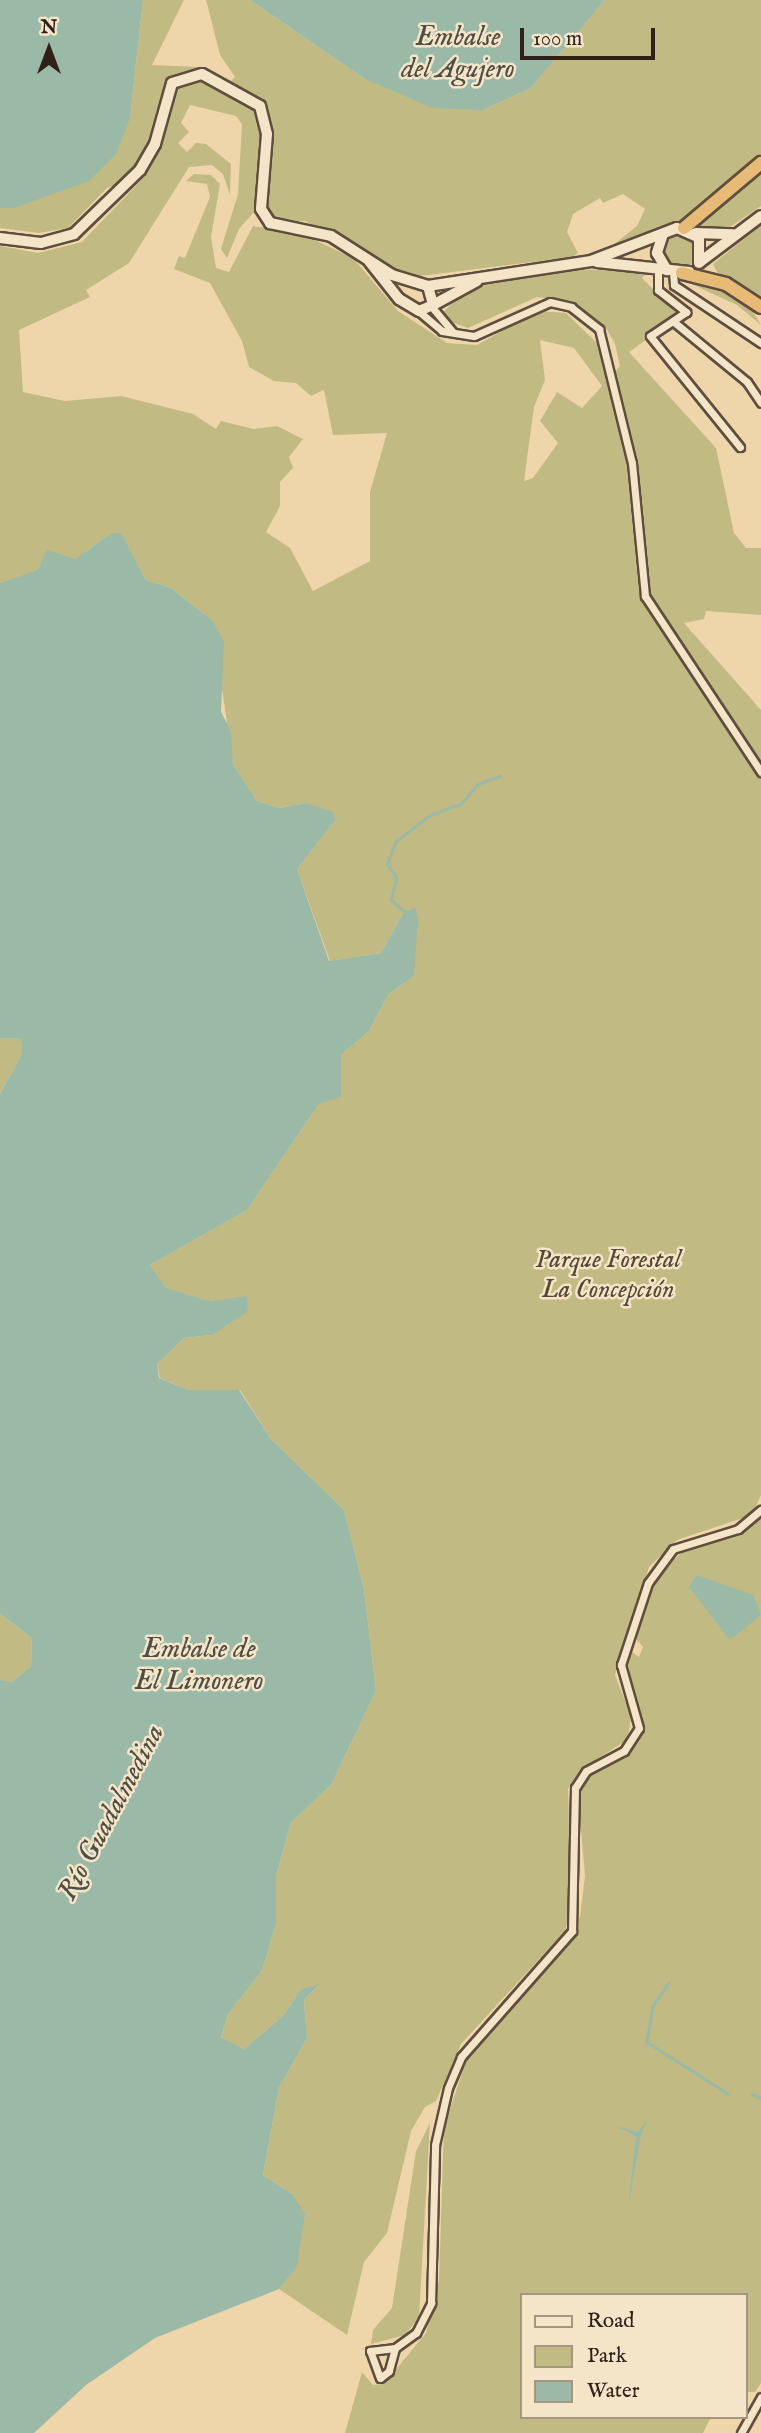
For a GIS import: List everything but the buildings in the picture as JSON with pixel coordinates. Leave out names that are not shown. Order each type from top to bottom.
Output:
[{"type":"highway","points":[[690,230],[761,163]]},
{"type":"highway","points":[[670,271],[726,284],[761,307]]},
{"type":"street","points":[[0,238],[41,243],[74,234],[140,170],[155,144],[172,83],[202,74],[260,106],[267,134],[261,209],[270,223],[331,236],[369,261],[423,285],[440,323],[457,335]]},
{"type":"street","points":[[591,261],[670,271],[699,263],[761,216]]},
{"type":"street","points":[[413,307],[410,293],[423,285],[591,261],[664,234],[690,230],[737,233]]},
{"type":"street","points":[[690,230],[703,250],[699,263]]},
{"type":"street","points":[[664,234],[657,253],[670,271],[674,285],[761,343]]},
{"type":"street","points":[[369,261],[413,307],[457,335],[487,332],[510,315],[550,302],[571,307],[599,330],[632,463],[645,596],[761,772]]},
{"type":"street","points":[[670,271],[658,290],[686,312],[650,336],[740,447]]},
{"type":"street","points":[[413,307],[432,306],[484,277]]},
{"type":"street","points":[[674,322],[747,382],[761,403]]},
{"type":"street","points":[[395,2348],[389,2371],[380,2378],[370,2351],[395,2348],[416,2333],[431,2303],[435,2144],[447,2088],[461,2057],[572,1931],[575,1788],[586,1771],[624,1751],[639,1728],[621,1665],[648,1583],[673,1549],[738,1529],[761,1510]]},
{"type":"street","points":[[741,2433],[761,2397]]},
{"type":"green space","name":"Parque Forestal La Concepción","points":[[143,0],[184,0],[152,65],[198,67],[231,81],[235,77],[220,55],[206,0],[250,0],[365,79],[483,110],[531,88],[605,0],[761,0],[761,154],[686,220],[603,253],[637,226],[645,209],[623,194],[603,203],[600,198],[573,214],[567,232],[578,253],[573,257],[412,277],[305,221],[279,221],[267,209],[254,212],[239,229],[227,258],[221,249],[238,194],[242,124],[236,116],[190,105],[181,123],[189,132],[178,143],[187,152],[196,143],[206,144],[231,164],[230,195],[223,174],[212,165],[189,167],[129,263],[86,290],[90,297],[19,330],[23,392],[65,401],[121,396],[193,414],[216,429],[221,421],[254,429],[277,426],[303,439],[289,457],[293,468],[280,482],[280,506],[266,532],[290,548],[313,591],[370,561],[370,492],[387,433],[333,435],[324,390],[311,396],[296,383],[274,381],[249,367],[242,341],[210,283],[174,269],[179,256],[185,258],[210,197],[207,184],[186,181],[194,174],[211,175],[220,184],[211,237],[216,268],[229,272],[253,226],[302,234],[353,258],[398,311],[447,343],[477,345],[538,311],[566,313],[598,344],[608,380],[620,366],[615,344],[605,326],[573,301],[537,297],[468,328],[445,320],[443,312],[462,294],[491,282],[572,269],[647,272],[642,278],[679,316],[629,352],[716,448],[734,533],[746,548],[761,548],[761,615],[706,611],[704,619],[684,623],[761,710],[761,1495],[752,1515],[677,1540],[649,1567],[615,1675],[631,1716],[628,1739],[579,1771],[568,1789],[571,1910],[565,1931],[461,2044],[436,2101],[425,2107],[411,2131],[387,2233],[364,2262],[347,2335],[279,2289],[297,2265],[292,2194],[263,2175],[279,2088],[307,2038],[304,2000],[319,1985],[301,1989],[283,2016],[244,2049],[221,2039],[228,2014],[262,1971],[276,1924],[276,1876],[291,1823],[331,1785],[376,1691],[364,1589],[344,1510],[271,1439],[240,1390],[189,1390],[160,1378],[157,1364],[184,1338],[212,1335],[247,1297],[208,1301],[165,1288],[150,1265],[247,1210],[319,1104],[341,1055],[369,1031],[388,995],[414,976],[402,915],[381,953],[330,961],[297,869],[335,821],[305,803],[279,808],[257,801],[233,764],[212,620],[171,588],[146,580],[121,534],[110,534],[75,559],[0,583],[0,246],[38,253],[82,242],[147,174],[107,188],[68,228],[39,233],[0,228],[0,208],[14,208],[130,118]],"holes":[[[540,340],[574,348],[602,386],[582,408],[557,392],[540,421],[558,443],[533,478],[524,481],[534,407],[545,380]]]},
{"type":"green space","points":[[761,171],[761,206],[727,229],[695,225]]},
{"type":"green space","points":[[761,225],[761,297],[717,272],[713,264]]},
{"type":"green space","points":[[680,234],[692,239],[697,251],[692,263],[680,268],[668,263],[663,251],[668,239]]},
{"type":"green space","points":[[683,280],[717,285],[748,303],[761,325],[737,305]]},
{"type":"green space","points":[[0,1038],[21,1039],[22,1054],[0,1094]]},
{"type":"green space","points":[[761,1519],[761,2383],[755,2392],[747,2392],[747,2293],[520,2293],[520,2419],[710,2419],[703,2433],[345,2433],[362,2372],[373,2385],[384,2384],[426,2333],[439,2280],[444,2127],[467,2058],[502,2012],[551,1966],[580,1917],[585,1876],[578,1795],[593,1772],[630,1754],[639,1740],[643,1723],[625,1665],[628,1649],[639,1657],[643,1647],[634,1636],[657,1575],[688,1547],[742,1532]]},
{"type":"green space","points":[[0,1614],[32,1638],[31,1666],[12,1682],[0,1680]]},
{"type":"green space","points":[[430,2123],[419,2317],[405,2335],[371,2344],[373,2330],[392,2308],[416,2151]]},
{"type":"water","points":[[0,0],[143,0],[130,118],[116,154],[89,181],[14,208],[0,208]]},
{"type":"water","name":"Embalse del Agujero","points":[[250,0],[605,0],[531,88],[483,110],[433,108],[365,79]]},
{"type":"water","name":"Embalse de El Limonero","points":[[121,533],[146,580],[171,588],[212,620],[224,642],[221,712],[231,731],[233,764],[257,801],[279,808],[305,803],[333,812],[335,821],[297,869],[329,961],[381,953],[402,915],[415,907],[418,919],[414,976],[388,995],[369,1031],[341,1055],[341,1097],[319,1104],[247,1210],[150,1265],[166,1288],[209,1301],[247,1296],[248,1311],[212,1335],[184,1338],[157,1364],[159,1378],[189,1390],[239,1390],[271,1439],[344,1510],[364,1589],[376,1691],[331,1785],[291,1823],[276,1876],[276,1924],[262,1971],[228,2014],[221,2038],[244,2049],[283,2016],[301,1989],[320,1984],[304,2000],[307,2038],[279,2088],[263,2175],[292,2194],[305,2214],[297,2266],[279,2289],[155,2338],[86,2385],[34,2433],[0,2433],[0,1680],[12,1682],[31,1666],[32,1638],[0,1614],[0,1094],[22,1054],[21,1039],[0,1038],[0,583],[38,570],[47,550],[75,559],[110,534]]},
{"type":"water","points":[[697,1575],[753,1595],[761,1615],[730,1640],[689,1587]]},
{"type":"water","points":[[647,2120],[641,2135],[628,2208],[636,2136],[615,2126],[638,2132]]},
{"type":"waterway","points":[[407,914],[391,900],[396,878],[387,864],[396,841],[430,815],[461,804],[478,784],[500,776]]},
{"type":"waterway","points":[[669,1983],[653,2007],[647,2042],[729,2094]]},
{"type":"waterway","points":[[752,2094],[761,2098]]},
{"type":"water label","name":"Río Guadalmedina","points":[[112,1813]]}]
